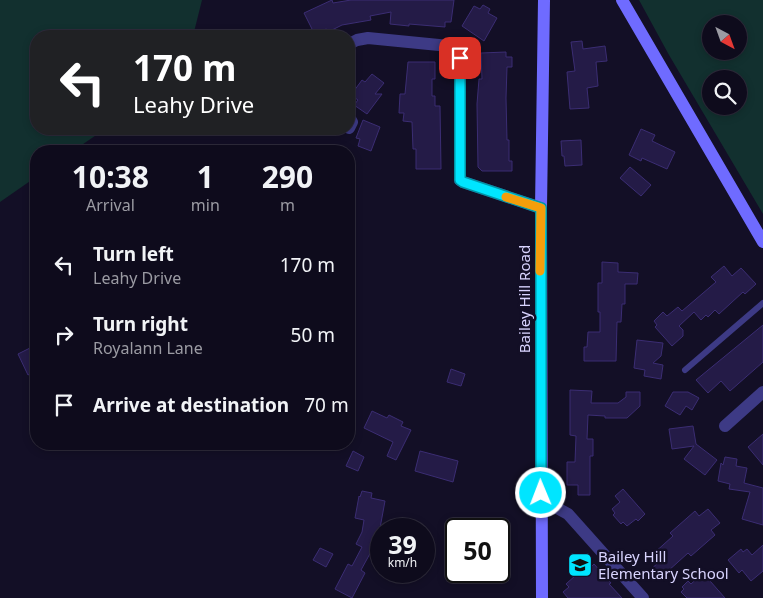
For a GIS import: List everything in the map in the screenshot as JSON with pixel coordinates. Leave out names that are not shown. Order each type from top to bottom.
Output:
[{"type":"main road","name":"Bailey Hill Road","points":[[542,598],[541,208],[544,0]]},
{"type":"main road","points":[[622,0],[763,242]]},
{"type":"street","points":[[355,41],[368,38],[456,46],[460,58],[461,181],[541,208]]},
{"type":"street","points":[[725,426],[763,392]]},
{"type":"street","points":[[541,508],[557,508],[568,514],[643,598]]},
{"type":"lane","points":[[685,370],[763,303]]},
{"type":"green space","points":[[0,0],[202,0],[194,30],[30,30],[30,135],[96,135],[82,145],[30,145],[30,181],[0,202]]},
{"type":"green space","points":[[639,0],[763,0],[763,214],[704,115],[747,115],[747,70],[702,70],[702,111]]},
{"type":"building","points":[[332,0],[333,3],[351,0],[454,0],[451,22],[445,22],[445,27],[390,24],[391,12],[370,16],[371,20],[342,25],[332,30],[312,30],[304,13]]},
{"type":"building","points":[[483,5],[490,9],[488,13],[497,18],[484,41],[462,26],[474,6],[480,9]]},
{"type":"building","points":[[582,41],[583,49],[605,46],[607,61],[596,62],[598,86],[587,88],[589,108],[570,109],[567,72],[575,71],[571,42]]},
{"type":"building","points":[[506,52],[506,57],[512,57],[512,67],[507,67],[506,98],[507,140],[509,140],[509,161],[512,161],[512,171],[482,171],[478,167],[477,104],[479,79],[482,79],[481,53]]},
{"type":"building","points":[[408,62],[435,62],[432,96],[435,96],[435,106],[440,106],[441,169],[416,169],[416,149],[413,149],[412,122],[403,121],[404,113],[399,113],[400,94],[405,94]]},
{"type":"building","points":[[372,74],[384,83],[375,94],[382,94],[367,114],[355,106],[358,100],[355,98],[355,90],[362,80],[365,82]]},
{"type":"building","points":[[363,120],[380,127],[371,151],[358,146],[360,139],[356,138]]},
{"type":"building","points":[[641,129],[655,135],[652,141],[675,152],[667,169],[642,158],[641,161],[629,155]]},
{"type":"building","points":[[581,140],[582,165],[565,166],[561,141]]},
{"type":"building","points":[[630,167],[651,185],[641,196],[620,178]]},
{"type":"building","points":[[602,262],[618,263],[618,272],[638,273],[637,284],[625,284],[625,304],[622,304],[621,322],[617,322],[616,361],[584,361],[584,347],[587,347],[588,332],[600,332],[598,283],[602,283]]},
{"type":"building","points":[[724,266],[732,276],[741,268],[756,284],[745,294],[743,292],[719,314],[715,310],[708,317],[706,315],[701,320],[694,312],[679,326],[683,330],[683,336],[672,346],[655,327],[657,325],[654,321],[663,312],[667,316],[678,307],[682,311],[716,282],[711,277]]},
{"type":"building","points":[[763,325],[763,362],[730,391],[721,381],[708,393],[696,380]]},
{"type":"building","points":[[637,340],[663,343],[661,356],[653,363],[663,365],[661,379],[644,376],[645,370],[634,368]]},
{"type":"building","points":[[30,348],[30,374],[28,375],[18,354]]},
{"type":"building","points":[[451,369],[465,374],[461,386],[447,382]]},
{"type":"building","points":[[570,390],[592,391],[591,403],[618,403],[626,397],[626,392],[640,392],[640,406],[627,418],[605,418],[605,416],[588,415],[587,439],[593,439],[593,456],[590,456],[590,495],[578,495],[578,485],[567,485],[567,462],[575,462],[576,436],[570,435]]},
{"type":"building","points":[[673,392],[688,392],[699,398],[692,410],[686,406],[680,415],[665,406]]},
{"type":"building","points":[[372,411],[387,418],[389,415],[403,422],[401,426],[411,430],[396,460],[387,456],[393,442],[364,428]]},
{"type":"building","points":[[693,426],[696,444],[717,460],[705,475],[684,459],[694,446],[672,449],[669,429]]},
{"type":"building","points":[[763,434],[763,465],[748,447]]},
{"type":"building","points":[[353,451],[364,457],[358,471],[346,466]]},
{"type":"building","points":[[420,451],[458,461],[453,482],[415,471]]},
{"type":"building","points":[[725,457],[737,459],[736,466],[747,468],[744,483],[763,488],[763,525],[742,519],[750,492],[729,489],[730,484],[718,481],[721,463],[723,465]]},
{"type":"building","points":[[623,489],[645,514],[638,521],[636,519],[627,526],[623,522],[621,524],[613,515],[615,513],[612,509],[620,502],[615,496]]},
{"type":"building","points":[[362,491],[372,493],[371,498],[385,501],[382,518],[370,518],[370,554],[361,570],[365,573],[352,598],[335,589],[348,564],[352,566],[362,547],[356,544],[362,532],[364,520],[355,518]]},
{"type":"building","points":[[708,509],[720,523],[711,530],[715,535],[691,556],[688,553],[658,580],[649,571],[659,562],[653,554],[673,536],[670,533],[695,511],[699,516]]},
{"type":"building","points":[[763,545],[763,571],[751,581],[742,570],[739,573],[728,560],[741,549],[743,552],[747,549],[752,555]]},
{"type":"building","points":[[320,548],[333,554],[326,567],[313,560]]},
{"type":"building","points":[[594,564],[622,598],[568,598],[563,592],[569,587],[566,584],[586,566],[589,569]]},
{"type":"building","points":[[703,573],[725,598],[687,598],[681,592],[684,589],[682,587],[688,581],[691,584]]},
{"type":"slow traffic","points":[[506,197],[541,208],[540,271]]},
{"type":"place","name":"Bailey Hill Elementary School","points":[[580,565]]},
{"type":"route","points":[[460,58],[460,180],[541,208],[541,493]]}]
